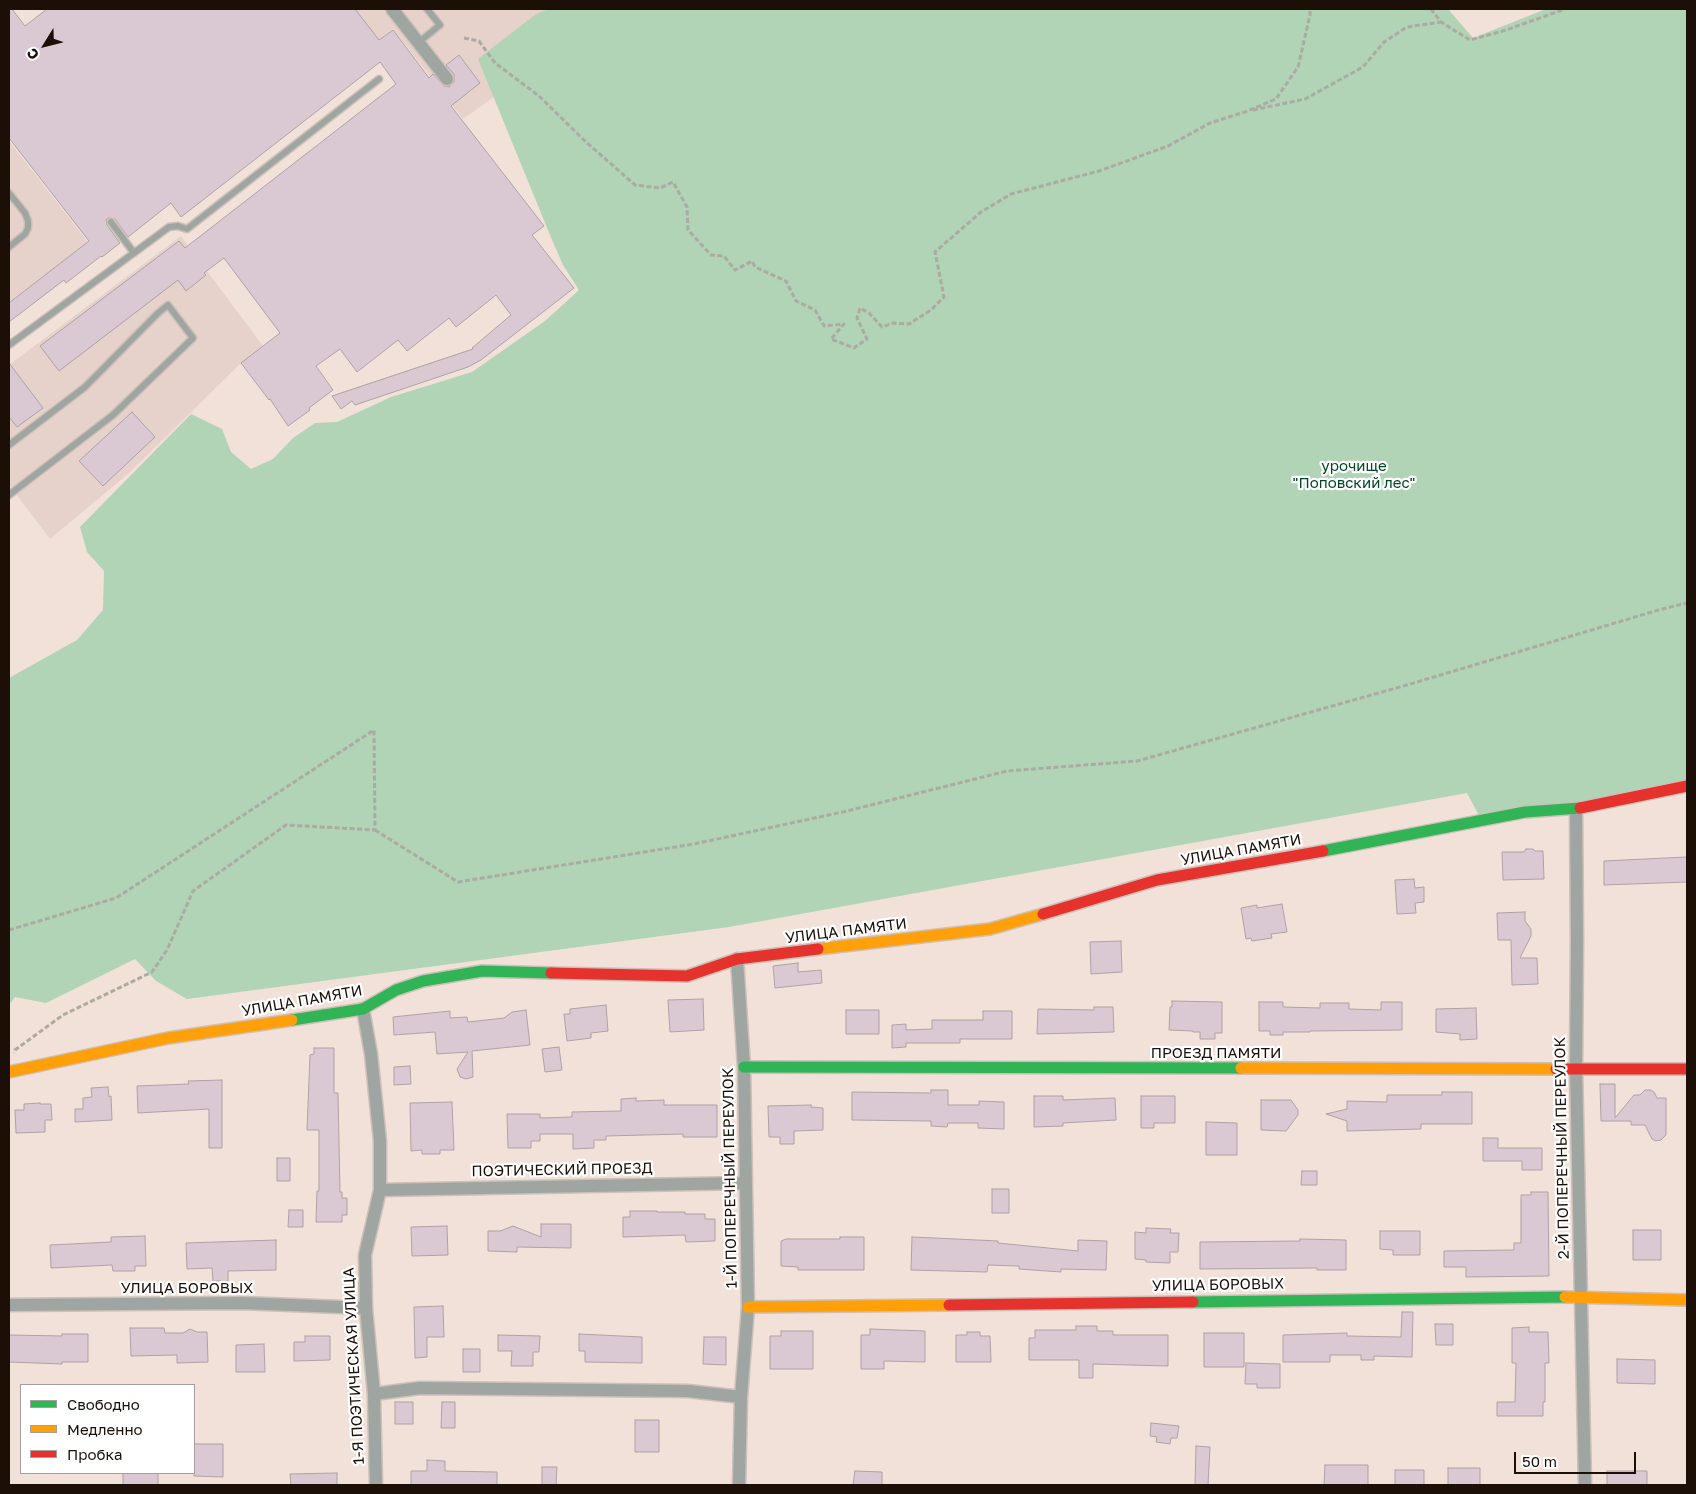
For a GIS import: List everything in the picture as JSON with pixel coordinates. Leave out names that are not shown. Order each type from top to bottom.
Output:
[{"type":"street","points":[[392,9],[446,79]]},
{"type":"street","name":"УЛИЦА ПАМЯТИ","points":[[9,1072],[168,1038],[364,1008],[396,990],[423,981],[482,972],[687,976],[737,959],[990,930],[1158,880],[1526,812],[1576,810],[1687,786]]},
{"type":"street","name":"2-Й ПОПЕРЕЧНЫЙ ПЕРЕУЛОК","points":[[1576,810],[1576,1068],[1585,1485]]},
{"type":"street","name":"1-Й ПОПЕРЕЧНЫЙ ПЕРЕУЛОК","points":[[737,959],[744,1067],[748,1307],[739,1485]]},
{"type":"street","name":"1-Я ПОЭТИЧЕСКАЯ УЛИЦА","points":[[364,1008],[380,1141],[380,1190],[365,1254],[366,1308],[374,1394],[376,1485]]},
{"type":"street","name":"ПРОЕЗД ПАМЯТИ","points":[[744,1067],[1687,1069]]},
{"type":"street","name":"ПОЭТИЧЕСКИЙ ПРОЕЗД","points":[[380,1190],[745,1183]]},
{"type":"street","name":"УЛИЦА БОРОВЫХ","points":[[748,1307],[1580,1297],[1687,1300]]},
{"type":"street","name":"УЛИЦА БОРОВЫХ","points":[[9,1305],[241,1303],[366,1308]]},
{"type":"street","points":[[374,1394],[420,1388],[688,1391],[742,1397]]},
{"type":"lane","points":[[419,42],[440,25],[427,9]]},
{"type":"lane","points":[[9,345],[169,227],[178,226],[187,229],[379,79]]},
{"type":"lane","points":[[9,193],[25,213],[28,228],[25,234],[9,247]]},
{"type":"lane","points":[[111,222],[134,253]]},
{"type":"lane","points":[[9,445],[85,387],[168,305],[193,338],[113,415],[9,495]]},
{"type":"path","points":[[1245,112],[1276,99],[1298,67],[1310,9]]},
{"type":"path","points":[[1431,9],[1441,22],[1470,40],[1506,30],[1565,9]]},
{"type":"path","points":[[464,38],[479,41],[495,63],[539,96],[586,142],[635,185],[660,188],[673,182],[687,207],[688,230],[711,255],[724,256],[735,270],[752,261],[754,267],[786,282],[796,301],[815,310],[824,326],[844,324],[832,339],[854,348],[867,339],[857,318],[860,308],[869,313],[882,326],[893,323],[908,324],[932,310],[944,297],[935,252],[981,212],[1012,194],[1099,171],[1168,146],[1210,123],[1245,112],[1305,99],[1363,67],[1384,42],[1407,27],[1441,22]]},
{"type":"path","points":[[13,1056],[15,1050],[63,1016],[152,972],[167,950],[193,890],[286,825],[375,830],[458,882],[694,844],[848,811],[1007,771],[1137,761],[1407,685],[1687,603]]},
{"type":"path","points":[[9,930],[116,898],[374,730],[375,830]]},
{"type":"shaded area","points":[[345,9],[618,9],[463,119],[393,29],[373,45]]},
{"type":"shaded area","points":[[9,141],[88,242],[9,303]]},
{"type":"shaded area","points":[[181,236],[263,346],[239,365],[128,474],[50,539],[9,485],[9,365]]},
{"type":"green space","name":"урочище \"Поповский лес\"","points":[[549,9],[1448,9],[1473,38],[1546,9],[1687,9],[1687,789],[1483,823],[1467,793],[729,927],[187,999],[156,981],[135,959],[46,1003],[15,997],[9,1005],[9,678],[77,640],[103,610],[104,571],[87,552],[80,527],[191,414],[222,429],[231,452],[251,469],[273,459],[293,438],[315,423],[337,422],[391,397],[472,372],[545,321],[579,290],[563,265],[478,59],[536,14]]},
{"type":"building","points":[[9,9],[12,9],[25,26],[47,9],[355,9],[379,40],[393,30],[429,78],[433,74],[444,86],[449,87],[454,82],[454,74],[446,65],[459,55],[480,83],[451,106],[544,226],[532,235],[574,288],[481,360],[468,367],[355,405],[352,401],[341,409],[332,396],[473,349],[511,315],[496,295],[456,327],[449,318],[407,351],[398,340],[357,372],[340,349],[316,366],[333,390],[288,426],[270,399],[241,363],[280,333],[224,258],[204,273],[206,275],[186,291],[178,280],[59,371],[40,346],[179,241],[185,248],[396,84],[380,62],[181,217],[171,203],[128,237],[115,219],[108,218],[106,220],[107,225],[120,243],[66,283],[64,280],[9,322],[9,303],[89,241],[9,138]]},
{"type":"building","points":[[9,363],[43,408],[17,427],[9,417]]},
{"type":"building","points":[[132,412],[155,437],[103,486],[79,461]]},
{"type":"building","points":[[1526,849],[1543,851],[1544,879],[1503,880],[1502,852],[1524,852]]},
{"type":"building","points":[[1687,857],[1687,882],[1604,885],[1604,861]]},
{"type":"building","points":[[1414,879],[1415,888],[1424,887],[1424,902],[1415,903],[1416,913],[1397,914],[1395,880]]},
{"type":"building","points":[[1282,904],[1287,932],[1271,934],[1272,938],[1252,941],[1251,938],[1246,939],[1241,908],[1257,905],[1257,908]]},
{"type":"building","points":[[1525,912],[1525,921],[1531,929],[1531,936],[1520,958],[1537,958],[1538,984],[1512,985],[1511,940],[1498,940],[1497,913]]},
{"type":"building","points":[[1121,941],[1122,972],[1091,974],[1090,942]]},
{"type":"building","points":[[798,963],[798,972],[821,970],[822,983],[775,988],[773,966]]},
{"type":"building","points":[[703,999],[704,1030],[670,1032],[668,1000]]},
{"type":"building","points":[[1172,1001],[1222,1002],[1222,1033],[1215,1033],[1215,1039],[1200,1039],[1200,1032],[1169,1030]]},
{"type":"building","points":[[1259,1002],[1283,1002],[1283,1007],[1320,1008],[1320,1003],[1349,1003],[1349,1009],[1381,1010],[1381,1002],[1402,1002],[1402,1030],[1283,1032],[1283,1035],[1270,1035],[1270,1031],[1259,1031]]},
{"type":"building","points":[[606,1005],[608,1031],[591,1033],[591,1038],[567,1041],[564,1014],[570,1014],[570,1009]]},
{"type":"building","points":[[1094,1007],[1113,1007],[1114,1032],[1037,1034],[1038,1009],[1094,1010]]},
{"type":"building","points":[[1476,1008],[1477,1039],[1460,1040],[1460,1034],[1436,1032],[1436,1009]]},
{"type":"building","points":[[526,1010],[530,1045],[472,1051],[473,1077],[466,1079],[460,1077],[457,1069],[468,1052],[437,1054],[435,1032],[394,1035],[393,1017],[450,1011],[450,1018],[467,1017],[468,1022],[504,1018],[512,1012]]},
{"type":"building","points":[[846,1010],[879,1010],[879,1034],[846,1034]]},
{"type":"building","points":[[983,1011],[1012,1011],[1012,1039],[960,1039],[960,1043],[906,1043],[906,1047],[892,1048],[892,1025],[906,1024],[906,1030],[932,1029],[932,1020],[983,1020]]},
{"type":"building","points":[[559,1047],[562,1070],[545,1072],[542,1049]]},
{"type":"building","points":[[314,1048],[334,1048],[334,1093],[338,1093],[340,1192],[342,1192],[342,1198],[347,1198],[347,1215],[342,1215],[342,1222],[316,1222],[317,1191],[319,1191],[319,1130],[307,1130],[310,1055],[314,1054]]},
{"type":"building","points":[[410,1066],[411,1084],[394,1085],[394,1067]]},
{"type":"building","points":[[222,1080],[222,1148],[209,1148],[209,1109],[138,1113],[137,1086],[189,1084],[188,1081]]},
{"type":"building","points":[[1600,1084],[1615,1084],[1615,1118],[1634,1095],[1640,1095],[1645,1090],[1654,1092],[1657,1098],[1666,1098],[1666,1135],[1661,1140],[1656,1141],[1652,1139],[1645,1125],[1631,1125],[1631,1121],[1601,1121]]},
{"type":"building","points":[[108,1087],[109,1097],[111,1096],[112,1120],[75,1122],[75,1109],[83,1109],[83,1098],[92,1097],[91,1088]]},
{"type":"building","points":[[931,1090],[948,1090],[948,1105],[979,1105],[979,1101],[1004,1102],[1004,1129],[978,1128],[978,1123],[948,1123],[947,1127],[931,1126],[931,1121],[852,1120],[852,1092],[931,1093]]},
{"type":"building","points":[[1442,1092],[1472,1092],[1472,1124],[1421,1124],[1421,1129],[1347,1131],[1347,1121],[1326,1114],[1347,1109],[1347,1101],[1387,1102],[1387,1095],[1442,1095]]},
{"type":"building","points":[[1034,1096],[1063,1096],[1063,1100],[1115,1098],[1116,1120],[1063,1123],[1063,1126],[1034,1127]]},
{"type":"building","points":[[1141,1096],[1175,1096],[1175,1123],[1154,1123],[1154,1128],[1141,1128]]},
{"type":"building","points":[[636,1098],[636,1101],[664,1100],[664,1105],[717,1105],[717,1137],[683,1137],[683,1134],[606,1136],[606,1140],[594,1140],[594,1148],[573,1149],[573,1134],[540,1134],[540,1141],[531,1141],[531,1148],[508,1148],[507,1114],[540,1114],[540,1118],[572,1117],[572,1112],[621,1111],[621,1099]]},
{"type":"building","points":[[1261,1100],[1291,1100],[1298,1110],[1298,1115],[1286,1131],[1261,1130]]},
{"type":"building","points":[[452,1102],[454,1150],[440,1150],[440,1154],[422,1154],[422,1150],[411,1151],[410,1103]]},
{"type":"building","points":[[24,1104],[51,1104],[52,1120],[45,1120],[45,1132],[16,1133],[15,1110],[24,1110]]},
{"type":"building","points":[[811,1105],[811,1107],[823,1108],[823,1130],[794,1131],[794,1144],[780,1144],[780,1137],[769,1137],[768,1106]]},
{"type":"building","points":[[1206,1122],[1237,1123],[1237,1155],[1206,1155]]},
{"type":"building","points":[[1483,1138],[1498,1138],[1498,1148],[1542,1148],[1542,1170],[1522,1170],[1522,1161],[1483,1161]]},
{"type":"building","points":[[277,1158],[290,1158],[290,1181],[277,1181]]},
{"type":"building","points":[[1302,1171],[1317,1171],[1317,1185],[1301,1185]]},
{"type":"building","points":[[992,1189],[1009,1189],[1009,1213],[992,1213]]},
{"type":"building","points":[[1531,1192],[1548,1192],[1549,1276],[1466,1277],[1466,1267],[1444,1267],[1444,1251],[1514,1250],[1514,1243],[1521,1243],[1521,1195],[1531,1195]]},
{"type":"building","points":[[289,1210],[303,1210],[303,1227],[288,1227]]},
{"type":"building","points":[[630,1211],[705,1214],[705,1219],[715,1219],[715,1241],[686,1242],[685,1235],[623,1237],[623,1217],[630,1217]]},
{"type":"building","points":[[541,1224],[571,1224],[571,1248],[517,1247],[517,1252],[488,1251],[488,1231],[500,1231],[513,1226],[541,1237]]},
{"type":"building","points":[[447,1226],[448,1255],[412,1256],[411,1227]]},
{"type":"building","points":[[1146,1228],[1171,1229],[1170,1233],[1179,1233],[1178,1252],[1170,1252],[1170,1263],[1146,1262],[1146,1260],[1135,1259],[1135,1232],[1146,1233]]},
{"type":"building","points":[[1633,1230],[1661,1230],[1661,1260],[1633,1260]]},
{"type":"building","points":[[1380,1231],[1420,1231],[1420,1255],[1393,1255],[1393,1250],[1380,1249]]},
{"type":"building","points":[[145,1236],[146,1266],[135,1266],[135,1271],[113,1271],[112,1265],[51,1268],[50,1245],[111,1242],[111,1237]]},
{"type":"building","points":[[840,1237],[864,1237],[864,1270],[798,1270],[798,1267],[781,1266],[781,1241],[786,1239],[840,1239]]},
{"type":"building","points":[[912,1237],[998,1241],[998,1243],[1078,1251],[1078,1240],[1107,1241],[1106,1270],[1061,1269],[1061,1272],[1019,1269],[1019,1266],[988,1265],[987,1272],[911,1270]]},
{"type":"building","points":[[1300,1239],[1346,1240],[1346,1270],[1317,1270],[1317,1268],[1200,1269],[1200,1242],[1300,1241]]},
{"type":"building","points":[[276,1240],[276,1270],[228,1271],[228,1281],[213,1281],[212,1268],[187,1269],[186,1243]]},
{"type":"building","points":[[443,1306],[444,1337],[427,1337],[427,1357],[415,1358],[414,1307]]},
{"type":"building","points":[[1402,1312],[1413,1312],[1412,1357],[1374,1356],[1374,1360],[1361,1360],[1361,1355],[1330,1355],[1330,1362],[1283,1362],[1283,1335],[1347,1333],[1347,1336],[1401,1337]]},
{"type":"building","points":[[1435,1324],[1453,1324],[1453,1345],[1436,1345]]},
{"type":"building","points":[[1076,1326],[1097,1326],[1097,1331],[1113,1331],[1113,1335],[1168,1335],[1168,1366],[1093,1364],[1093,1378],[1079,1378],[1079,1360],[1029,1360],[1029,1338],[1035,1338],[1035,1330],[1076,1330]]},
{"type":"building","points":[[1529,1327],[1529,1332],[1548,1332],[1549,1363],[1545,1363],[1543,1416],[1497,1416],[1497,1402],[1515,1402],[1516,1363],[1512,1363],[1512,1328]]},
{"type":"building","points":[[130,1328],[164,1328],[165,1333],[183,1333],[190,1329],[197,1332],[207,1332],[208,1362],[177,1363],[177,1355],[131,1356]]},
{"type":"building","points":[[870,1329],[925,1331],[925,1362],[884,1361],[884,1369],[861,1369],[861,1335],[870,1335]]},
{"type":"building","points":[[781,1331],[813,1331],[813,1369],[770,1369],[770,1336],[781,1336]]},
{"type":"building","points":[[967,1332],[980,1332],[980,1336],[990,1336],[991,1362],[956,1362],[956,1335],[967,1335]]},
{"type":"building","points":[[1204,1333],[1244,1333],[1244,1367],[1204,1367]]},
{"type":"building","points":[[62,1334],[88,1334],[88,1362],[62,1362],[62,1364],[9,1362],[9,1335],[62,1336]]},
{"type":"building","points":[[579,1334],[642,1337],[642,1363],[585,1362],[585,1351],[579,1351]]},
{"type":"building","points":[[498,1335],[540,1336],[539,1352],[533,1352],[533,1366],[511,1366],[512,1351],[498,1351]]},
{"type":"building","points":[[305,1336],[330,1336],[330,1360],[294,1361],[294,1342],[305,1342]]},
{"type":"building","points":[[704,1337],[726,1337],[726,1365],[703,1364]]},
{"type":"building","points":[[264,1344],[265,1372],[236,1372],[236,1345]]},
{"type":"building","points":[[463,1349],[480,1349],[480,1372],[463,1372]]},
{"type":"building","points":[[1617,1359],[1655,1360],[1655,1384],[1617,1383]]},
{"type":"building","points":[[1246,1363],[1280,1364],[1280,1388],[1257,1388],[1257,1384],[1245,1384]]},
{"type":"building","points":[[395,1402],[413,1402],[413,1424],[395,1424]]},
{"type":"building","points":[[442,1402],[455,1402],[455,1428],[441,1428]]},
{"type":"building","points":[[635,1420],[659,1420],[659,1452],[635,1452]]},
{"type":"building","points":[[1151,1423],[1179,1426],[1177,1438],[1171,1438],[1170,1444],[1156,1442],[1157,1437],[1150,1436]]},
{"type":"building","points":[[195,1444],[223,1444],[223,1477],[194,1476]]},
{"type":"building","points":[[1196,1446],[1210,1447],[1208,1485],[1195,1485]]},
{"type":"building","points":[[427,1460],[445,1461],[445,1471],[497,1472],[497,1485],[411,1485],[411,1471],[427,1471]]},
{"type":"building","points":[[1325,1465],[1368,1465],[1368,1485],[1324,1485]]},
{"type":"building","points":[[542,1467],[557,1467],[556,1485],[542,1485]]},
{"type":"building","points":[[1448,1468],[1480,1468],[1480,1485],[1448,1485]]},
{"type":"building","points":[[1395,1470],[1424,1470],[1424,1485],[1395,1485]]},
{"type":"building","points":[[855,1471],[882,1472],[882,1485],[853,1485]]},
{"type":"building","points":[[1607,1471],[1647,1471],[1647,1485],[1607,1485]]},
{"type":"building","points":[[337,1473],[337,1485],[291,1485],[290,1474]]},
{"type":"building","points":[[123,1474],[158,1474],[158,1485],[123,1485]]},
{"type":"traffic: fast","points":[[1323,851],[1525,812],[1580,808]]},
{"type":"traffic: fast","points":[[292,1020],[363,1009],[396,990],[423,981],[482,971],[551,973]]},
{"type":"traffic: fast","points":[[744,1067],[1241,1068]]},
{"type":"traffic: fast","points":[[1193,1302],[1565,1297]]},
{"type":"traffic: slow","points":[[818,949],[990,929],[1043,914]]},
{"type":"traffic: slow","points":[[9,1072],[168,1038],[292,1020]]},
{"type":"traffic: slow","points":[[1241,1068],[1556,1069]]},
{"type":"traffic: slow","points":[[1565,1297],[1687,1300]]},
{"type":"traffic: slow","points":[[748,1307],[949,1305]]},
{"type":"traffic: jam","points":[[1580,808],[1687,786]]},
{"type":"traffic: jam","points":[[1043,914],[1157,880],[1323,851]]},
{"type":"traffic: jam","points":[[551,973],[687,976],[737,959],[818,949]]},
{"type":"traffic: jam","points":[[1556,1069],[1687,1069]]},
{"type":"traffic: jam","points":[[949,1305],[1193,1302]]}]
